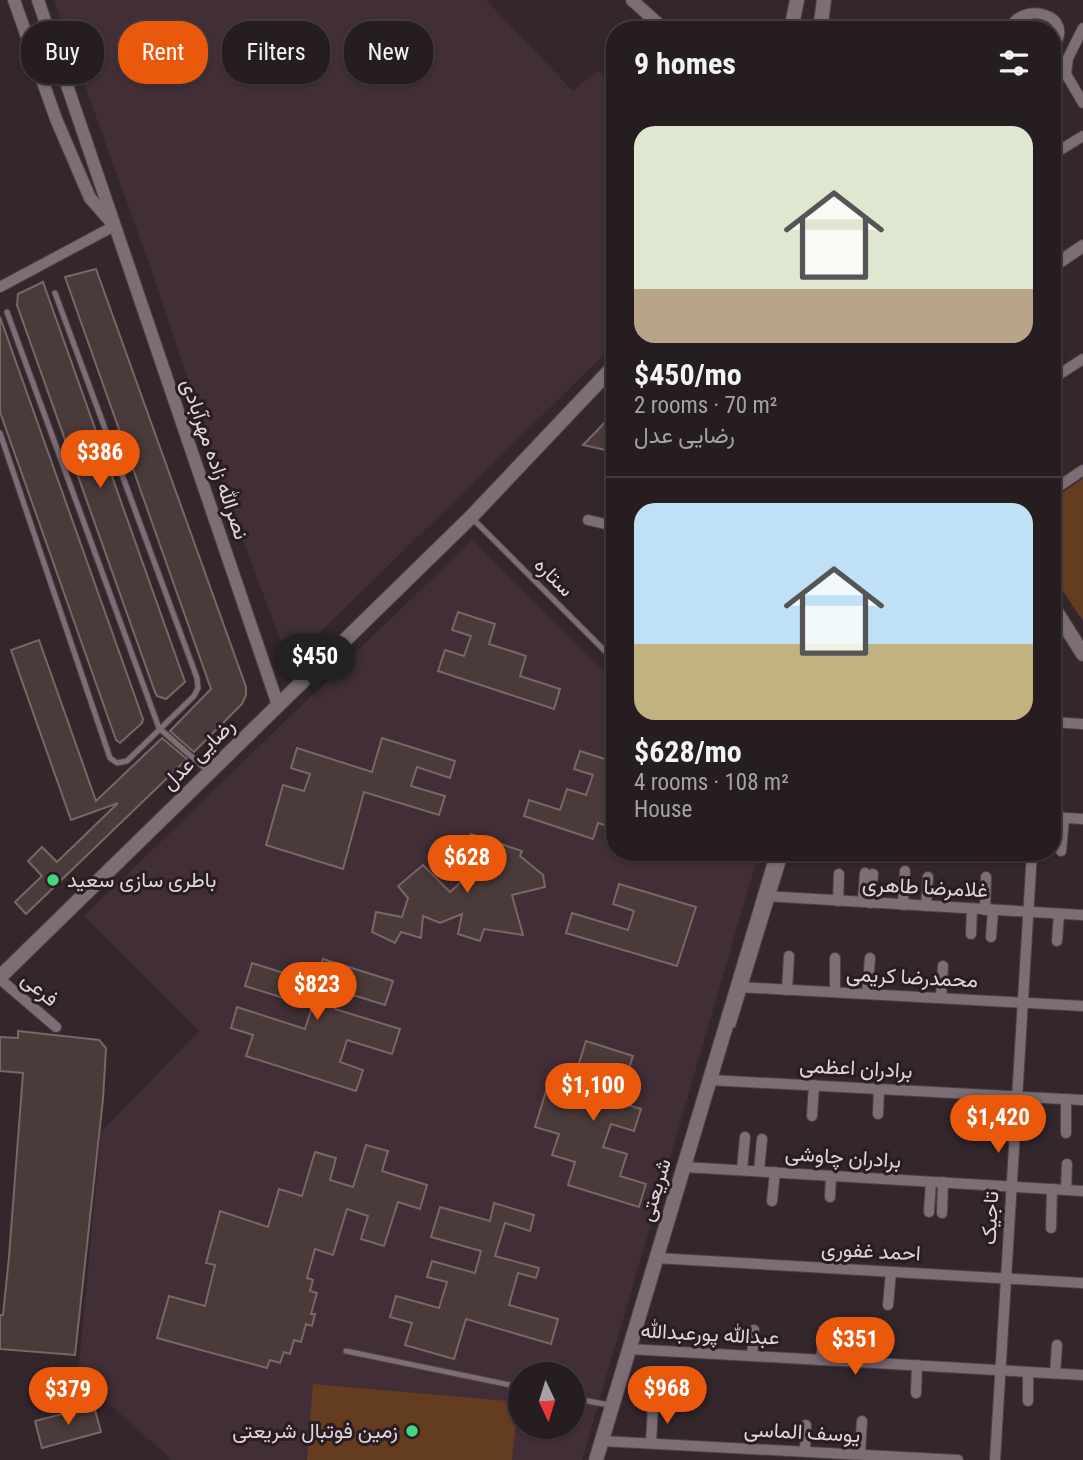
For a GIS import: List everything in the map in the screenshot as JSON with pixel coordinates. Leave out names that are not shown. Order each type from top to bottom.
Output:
[{"type":"main road","points":[[793,21],[797,0]]},
{"type":"main road","points":[[821,21],[824,0]]},
{"type":"main road","name":"رضایی عدل","points":[[0,978],[606,382]]},
{"type":"main road","points":[[1061,619],[1083,654]]},
{"type":"main road","name":"شریعتی","points":[[596,1460],[742,987],[769,897],[776,861]]},
{"type":"street","name":"نصرالله زاده مهرآبادی","points":[[13,0],[56,119],[90,198],[114,226]]},
{"type":"street","name":"نصرالله زاده مهرآبادی","points":[[38,0],[278,705]]},
{"type":"street","points":[[632,0],[655,21]]},
{"type":"street","points":[[1013,21],[1016,14],[1027,4],[1050,12],[1057,21]]},
{"type":"street","points":[[1061,33],[1083,27]]},
{"type":"street","points":[[1066,74],[1068,58],[1083,27]]},
{"type":"street","points":[[1061,68],[1083,103]]},
{"type":"street","points":[[1061,149],[1083,135]]},
{"type":"street","points":[[0,287],[114,226]]},
{"type":"street","points":[[1061,261],[1083,246]]},
{"type":"street","points":[[1061,373],[1083,359]]},
{"type":"street","points":[[1061,485],[1083,470]]},
{"type":"street","points":[[588,520],[606,524]]},
{"type":"street","points":[[1061,723],[1083,724]]},
{"type":"street","points":[[1061,818],[1083,819]]},
{"type":"street","name":"تاجیک","points":[[995,1460],[1031,861]]},
{"type":"street","points":[[903,905],[905,871]]},
{"type":"street","points":[[838,901],[839,874]]},
{"type":"street","points":[[867,902],[869,874]]},
{"type":"street","points":[[926,906],[928,877]]},
{"type":"street","points":[[986,877],[991,937]]},
{"type":"street","name":"غلامرضا طاهری","points":[[769,897],[1083,915]]},
{"type":"street","points":[[971,934],[972,909]]},
{"type":"street","points":[[1058,941],[1059,914]]},
{"type":"street","points":[[787,990],[789,956]]},
{"type":"street","points":[[835,958],[835,992]]},
{"type":"street","points":[[867,994],[870,958]]},
{"type":"street","points":[[941,998],[943,966]]},
{"type":"street","name":"فرعی","points":[[0,978],[56,1027]]},
{"type":"street","name":"محمدرضا کریمی","points":[[742,987],[1083,1006]]},
{"type":"street","name":"برادران اعظمی","points":[[714,1080],[1083,1100]]},
{"type":"street","points":[[812,1116],[814,1085]]},
{"type":"street","points":[[877,1114],[879,1089]]},
{"type":"street","points":[[1066,1099],[1066,1133]]},
{"type":"street","points":[[742,1170],[744,1137]]},
{"type":"street","points":[[759,1171],[762,1139]]},
{"type":"street","points":[[1066,1190],[1067,1164]]},
{"type":"street","name":"برادران چاوشی","points":[[687,1167],[1083,1191]]},
{"type":"street","points":[[772,1201],[775,1172]]},
{"type":"street","points":[[830,1197],[831,1176]]},
{"type":"street","points":[[929,1212],[931,1182]]},
{"type":"street","points":[[942,1213],[943,1182]]},
{"type":"street","points":[[1051,1228],[1052,1189]]},
{"type":"street","name":"احمد غفوری","points":[[660,1259],[1083,1283]]},
{"type":"street","points":[[888,1305],[891,1272]]},
{"type":"street","points":[[752,1356],[754,1330]]},
{"type":"street","points":[[821,1360],[824,1330]]},
{"type":"street","points":[[853,1362],[855,1334]]},
{"type":"street","points":[[1055,1373],[1057,1345]]},
{"type":"street","name":"عبدالله پورعبدالله","points":[[632,1349],[1083,1375]]},
{"type":"street","points":[[916,1393],[917,1365]]},
{"type":"street","points":[[1028,1371],[1028,1401]]},
{"type":"street","points":[[651,1443],[653,1407]]},
{"type":"street","points":[[860,1454],[862,1421]]},
{"type":"street","points":[[805,1451],[806,1425]]},
{"type":"street","name":"یوسف الماسی","points":[[604,1441],[860,1454],[881,1458],[958,1460]]},
{"type":"street","points":[[723,1447],[723,1460]]},
{"type":"lane","points":[[0,433],[110,758],[117,763],[127,761],[194,696],[198,688],[197,678],[55,293]]},
{"type":"lane","points":[[7,312],[159,728],[209,773]]},
{"type":"lane","name":"ستاره","points":[[471,517],[606,652]]},
{"type":"lane","points":[[769,897],[783,861]]},
{"type":"lane","points":[[601,1460],[604,1441],[632,1349]]},
{"type":"lane","points":[[346,1352],[508,1385]]},
{"type":"lane","points":[[585,1401],[612,1406]]},
{"type":"shaded area","points":[[54,0],[486,0],[573,91],[598,70],[606,78],[606,353],[299,653],[286,655],[234,517],[152,272],[84,84],[104,84],[104,21],[62,21]]},
{"type":"shaded area","points":[[1083,478],[1083,621],[1061,588],[1061,494]]},
{"type":"shaded area","points":[[472,540],[606,673],[606,861],[756,861],[582,1460],[172,1460],[78,1376],[101,1132],[199,1031],[84,916]]},
{"type":"shaded area","name":"زمین فوتبال شریعتی","points":[[313,1384],[508,1401],[508,1439],[514,1439],[512,1460],[307,1460]]},
{"type":"building","points":[[96,269],[246,687],[242,704],[194,752],[170,731],[211,689],[65,277]]},
{"type":"building","points":[[43,282],[185,682],[166,699],[157,696],[155,692],[17,305],[18,294]]},
{"type":"building","points":[[0,317],[143,719],[120,743],[116,740],[0,412]]},
{"type":"building","points":[[606,421],[606,450],[583,445]]},
{"type":"building","points":[[458,612],[495,624],[489,644],[526,656],[520,676],[560,689],[554,709],[438,671],[445,650],[464,656],[471,636],[452,630]]},
{"type":"building","points":[[39,640],[96,801],[162,738],[187,759],[26,914],[15,902],[42,876],[28,861],[42,847],[57,862],[118,803],[71,820],[11,650]]},
{"type":"building","points":[[382,738],[455,761],[450,778],[417,767],[411,786],[445,796],[439,815],[364,792],[343,869],[266,845],[283,785],[304,791],[310,774],[291,768],[297,748],[372,772]]},
{"type":"building","points":[[580,751],[606,759],[606,826],[598,823],[593,839],[524,816],[529,800],[560,810],[567,789],[586,795],[593,775],[574,769]]},
{"type":"building","points":[[471,834],[522,851],[520,856],[543,875],[545,887],[512,895],[523,935],[484,929],[480,941],[458,934],[462,914],[440,923],[423,916],[421,938],[401,932],[395,943],[372,932],[376,912],[402,917],[408,898],[398,886],[423,865],[450,892],[471,873],[467,849]]},
{"type":"building","points":[[619,884],[696,907],[677,966],[566,933],[572,913],[628,930],[634,911],[613,904]]},
{"type":"building","points":[[323,959],[393,981],[385,1005],[340,991],[335,1009],[400,1029],[392,1054],[347,1040],[340,1062],[363,1070],[356,1091],[246,1056],[253,1035],[231,1028],[237,1007],[305,1029],[312,1007],[245,986],[252,963],[315,983]]},
{"type":"building","points":[[18,1031],[99,1040],[106,1048],[103,1099],[75,1355],[0,1349],[0,1315],[3,1315],[9,1257],[23,1073],[0,1071],[0,1037],[18,1038]]},
{"type":"building","points":[[586,1041],[633,1056],[618,1102],[641,1109],[634,1131],[611,1124],[603,1147],[627,1154],[620,1176],[646,1184],[639,1207],[568,1185],[575,1162],[552,1155],[559,1134],[535,1127],[550,1078],[572,1085]]},
{"type":"building","points":[[366,1145],[388,1151],[382,1171],[427,1185],[420,1209],[398,1202],[384,1246],[361,1239],[368,1216],[347,1209],[333,1255],[315,1249],[307,1278],[313,1280],[310,1291],[317,1293],[311,1314],[315,1314],[312,1326],[306,1324],[301,1342],[294,1340],[290,1354],[284,1352],[280,1363],[270,1360],[267,1368],[157,1338],[169,1296],[205,1306],[215,1265],[206,1263],[220,1211],[268,1227],[279,1189],[302,1196],[315,1152],[336,1158],[330,1180],[353,1187]]},
{"type":"building","points":[[494,1203],[534,1215],[530,1231],[505,1223],[495,1256],[539,1268],[536,1278],[518,1273],[509,1305],[558,1319],[551,1344],[466,1319],[454,1359],[405,1345],[412,1323],[390,1317],[396,1296],[439,1308],[447,1282],[427,1277],[432,1261],[475,1273],[481,1251],[431,1237],[440,1207],[490,1221]]},
{"type":"building","points":[[94,1406],[101,1432],[42,1448],[35,1421]]},
{"type":"place","name":"باطری سازی سعید","points":[[53,880]]},
{"type":"place","name":"زمین فوتبال شریعتی","points":[[412,1431]]}]
